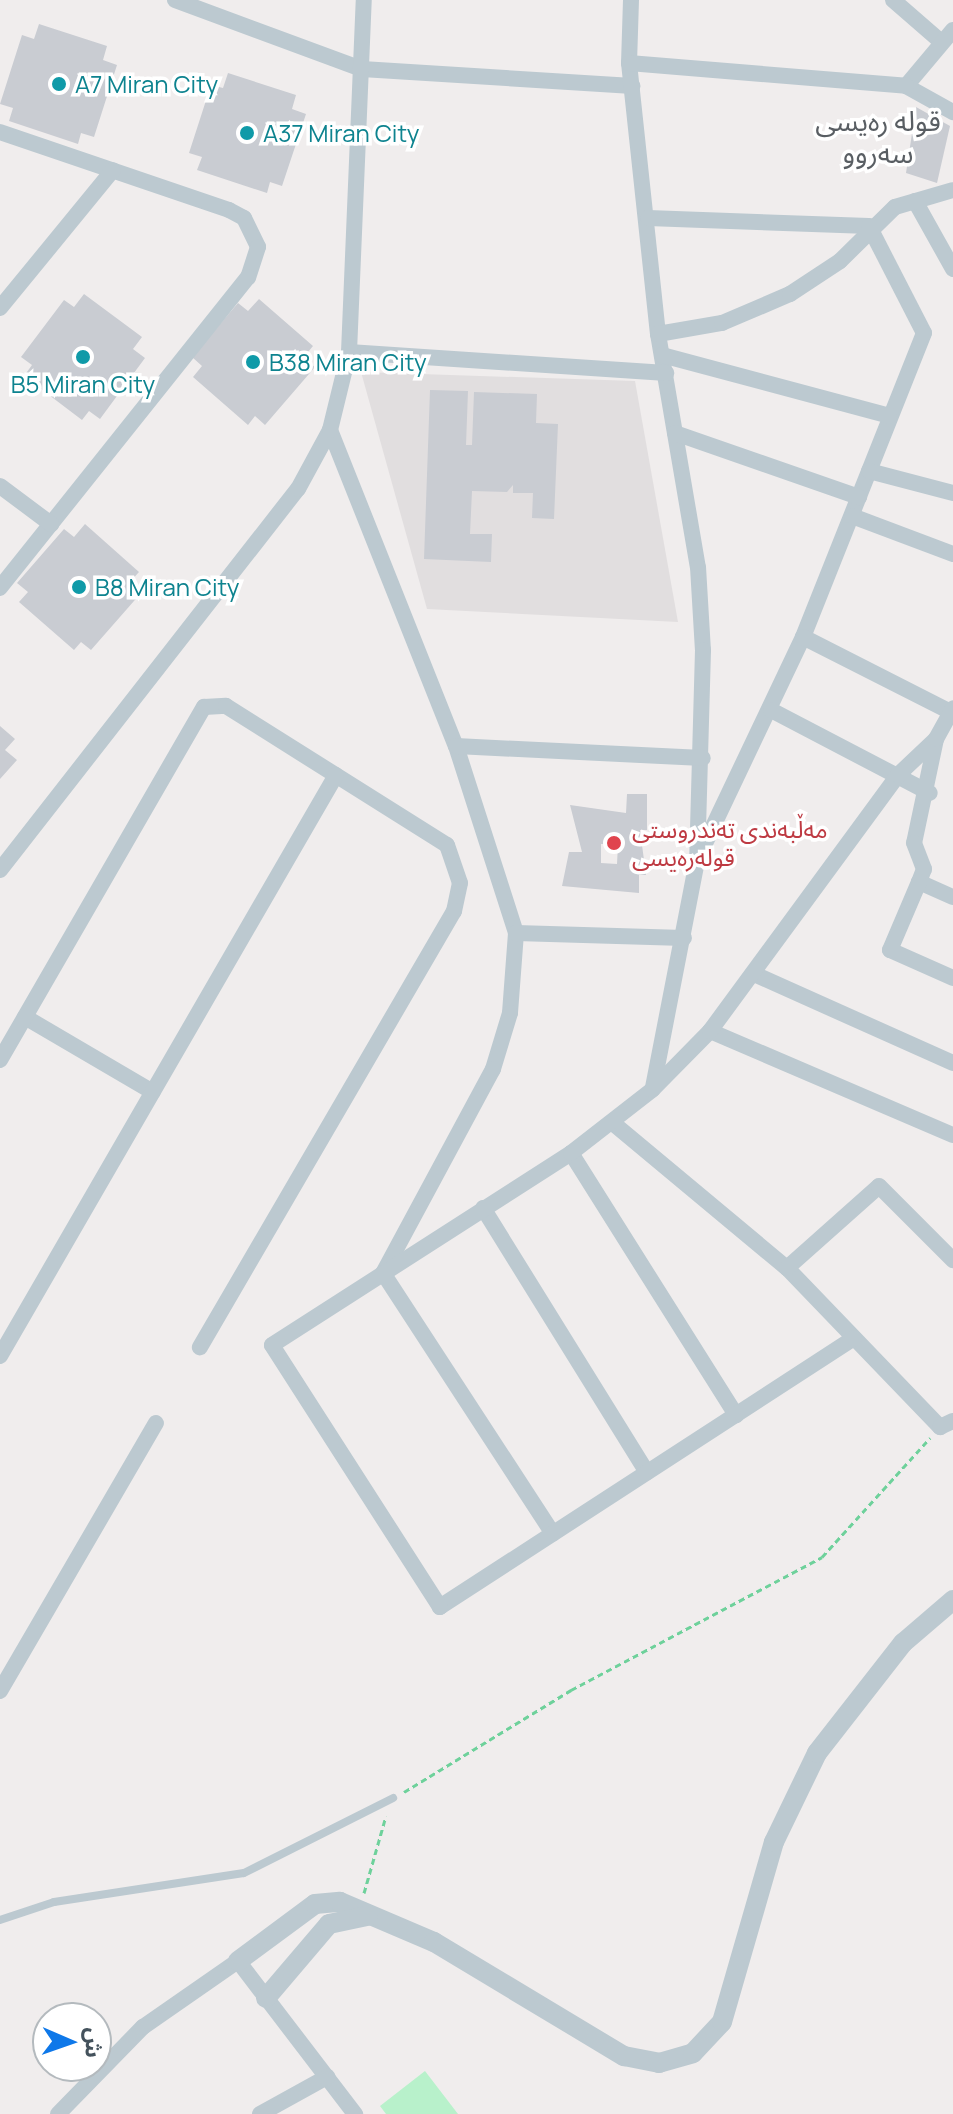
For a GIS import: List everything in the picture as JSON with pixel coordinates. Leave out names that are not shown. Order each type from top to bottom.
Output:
[{"type":"street","points":[[175,0],[362,69],[632,86]]},
{"type":"street","points":[[0,870],[298,489],[330,430],[349,352],[364,0]]},
{"type":"street","points":[[631,0],[629,63],[658,334],[698,567],[703,758],[697,861],[652,1090]]},
{"type":"street","points":[[893,0],[939,40]]},
{"type":"street","points":[[906,86],[939,40],[953,30]]},
{"type":"street","points":[[629,63],[906,86],[953,112]]},
{"type":"street","points":[[0,132],[244,218],[258,247],[256,263],[0,588]]},
{"type":"street","points":[[0,308],[113,170]]},
{"type":"street","points":[[658,334],[722,323],[811,283],[869,226],[915,201],[953,190]]},
{"type":"street","points":[[915,201],[953,269]]},
{"type":"street","points":[[648,218],[869,226]]},
{"type":"street","points":[[697,861],[803,637],[924,333],[869,226]]},
{"type":"street","points":[[349,352],[666,373]]},
{"type":"street","points":[[662,355],[889,416]]},
{"type":"street","points":[[330,430],[456,746],[516,933],[510,1013],[493,1069],[383,1273]]},
{"type":"street","points":[[675,433],[859,497]]},
{"type":"street","points":[[869,471],[953,493]]},
{"type":"street","points":[[0,486],[51,524]]},
{"type":"street","points":[[852,516],[953,554]]},
{"type":"street","points":[[803,637],[952,710],[936,739],[898,775],[710,1031],[652,1090],[614,1124],[571,1153],[272,1345],[440,1607],[854,1338]]},
{"type":"street","points":[[0,1060],[195,713],[226,706],[441,838],[455,863],[458,901],[200,1347]]},
{"type":"street","points":[[771,710],[930,793]]},
{"type":"street","points":[[936,739],[930,793],[914,843],[924,869],[890,950],[953,978]]},
{"type":"street","points":[[456,746],[703,758]]},
{"type":"street","points":[[0,1356],[336,775]]},
{"type":"street","points":[[919,882],[953,897]]},
{"type":"street","points":[[516,933],[684,938]]},
{"type":"street","points":[[754,974],[953,1063]]},
{"type":"street","points":[[25,1017],[153,1092]]},
{"type":"street","points":[[710,1031],[953,1135]]},
{"type":"street","points":[[614,1124],[787,1268],[854,1338],[947,1424]]},
{"type":"street","points":[[571,1153],[736,1415]]},
{"type":"street","points":[[787,1268],[879,1186],[953,1260]]},
{"type":"street","points":[[483,1208],[647,1472]]},
{"type":"street","points":[[383,1273],[553,1534]]},
{"type":"street","points":[[0,1691],[156,1423]]},
{"type":"street","points":[[58,2114],[143,2027],[320,1901],[370,1913],[624,2056],[659,2063],[693,2053],[722,2022],[774,1842],[817,1753],[903,1643],[953,1600]]},
{"type":"street","points":[[266,1998],[329,1924],[370,1913]]},
{"type":"street","points":[[238,1961],[355,2114]]},
{"type":"street","points":[[260,2114],[327,2077]]},
{"type":"lane","points":[[0,1920],[54,1902],[244,1873],[393,1798]]},
{"type":"path","points":[[370,1913],[393,1798],[571,1690],[822,1557],[947,1424]]},
{"type":"shaded area","points":[[361,372],[635,381],[678,622],[427,609]]},
{"type":"green space","points":[[425,2071],[458,2114],[386,2114],[380,2106]]},
{"type":"building","name":"A7 Miran City","points":[[39,24],[107,46],[103,60],[117,65],[94,137],[81,133],[78,144],[9,121],[13,108],[0,104],[22,35],[34,39]]},
{"type":"building","name":"A37 Miran City","points":[[228,73],[296,95],[292,109],[306,114],[282,186],[270,182],[267,193],[197,170],[202,157],[189,153],[211,85],[223,88]]},
{"type":"building","points":[[916,107],[950,126],[937,183],[906,173]]},
{"type":"building","name":"B5 Miran City","points":[[84,294],[142,337],[133,349],[145,358],[100,419],[89,411],[82,420],[24,376],[32,365],[21,357],[64,300],[74,307]]},
{"type":"building","name":"B38 Miran City","points":[[259,299],[313,346],[303,358],[315,367],[265,425],[255,416],[248,425],[193,377],[202,366],[192,357],[238,303],[248,311]]},
{"type":"building","points":[[430,390],[468,391],[466,445],[472,445],[474,392],[537,394],[536,423],[558,424],[554,519],[532,518],[533,493],[513,493],[513,485],[507,492],[472,491],[470,534],[492,534],[491,562],[424,559]]},
{"type":"building","name":"B8 Miran City","points":[[85,524],[139,572],[129,583],[141,593],[91,650],[81,642],[74,650],[19,602],[28,592],[17,583],[64,529],[74,537]]},
{"type":"building","points":[[0,726],[15,739],[5,750],[17,760],[0,779]]},
{"type":"building","name":"مەڵبەندی تەندروستی قولەرەیسی","points":[[627,794],[647,794],[647,830],[640,830],[646,875],[639,875],[639,893],[562,886],[569,852],[582,852],[570,805],[626,813]],"holes":[[[601,844],[618,844],[617,864],[601,863]]]},
{"type":"place","name":"A7 Miran City","points":[[59,84]]},
{"type":"place","name":"A37 Miran City","points":[[247,133]]},
{"type":"place","name":"B5 Miran City","points":[[83,357]]},
{"type":"place","name":"B38 Miran City","points":[[253,362]]},
{"type":"place","name":"B8 Miran City","points":[[79,587]]},
{"type":"place","name":"مەڵبەندی تەندروستی قولەرەیسی","points":[[614,843]]},
{"type":"district","name":"قولە رەیسی سەروو","points":[[878,136]]}]
